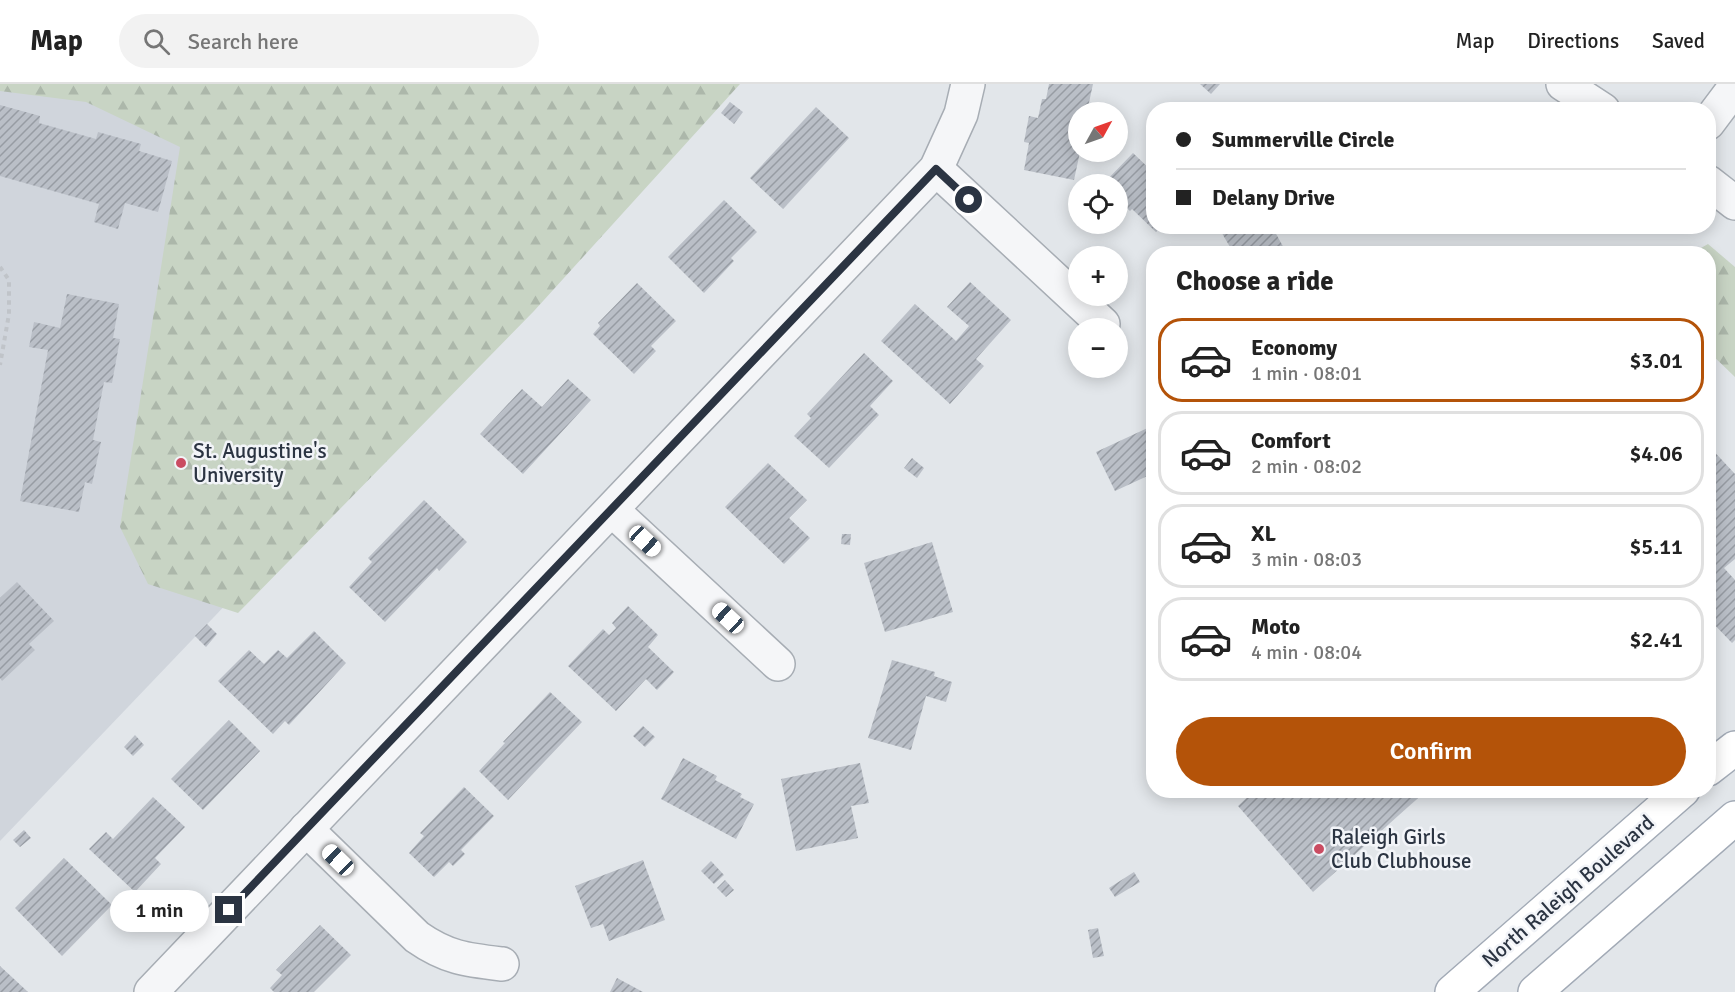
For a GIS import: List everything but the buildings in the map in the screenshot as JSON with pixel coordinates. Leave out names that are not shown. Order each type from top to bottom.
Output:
[{"type":"main road","points":[[1716,763],[1735,748]]},
{"type":"main road","name":"North Raleigh Boulevard","points":[[1452,992],[1674,798]]},
{"type":"main road","points":[[1535,992],[1735,818]]},
{"type":"street","points":[[152,992],[936,169],[961,114],[968,84]]},
{"type":"street","points":[[1563,84],[1591,102]]},
{"type":"street","points":[[1716,112],[1735,87]]},
{"type":"street","points":[[936,169],[1096,318]]},
{"type":"street","points":[[1716,189],[1735,204]]},
{"type":"street","points":[[612,510],[778,664]]},
{"type":"street","points":[[306,829],[417,937],[436,950],[466,960],[502,964]]},
{"type":"path","points":[[0,267],[9,280],[9,314],[0,365]]},
{"type":"shaded area","name":"St. Augustine's University","points":[[0,84],[723,84],[0,841]]},
{"type":"green space","name":"St. Augustine's University","points":[[0,84],[740,84],[534,311],[238,613],[148,584],[120,527],[180,147],[86,102],[0,91]]},
{"type":"green space","points":[[1716,251],[1735,267],[1735,377],[1716,359]]},
{"type":"place","name":"St. Augustine's University","points":[[181,463]]},
{"type":"place","name":"Raleigh Girls Club Clubhouse","points":[[1319,849]]},
{"type":"route","points":[[229,910],[936,169],[969,200]]}]
